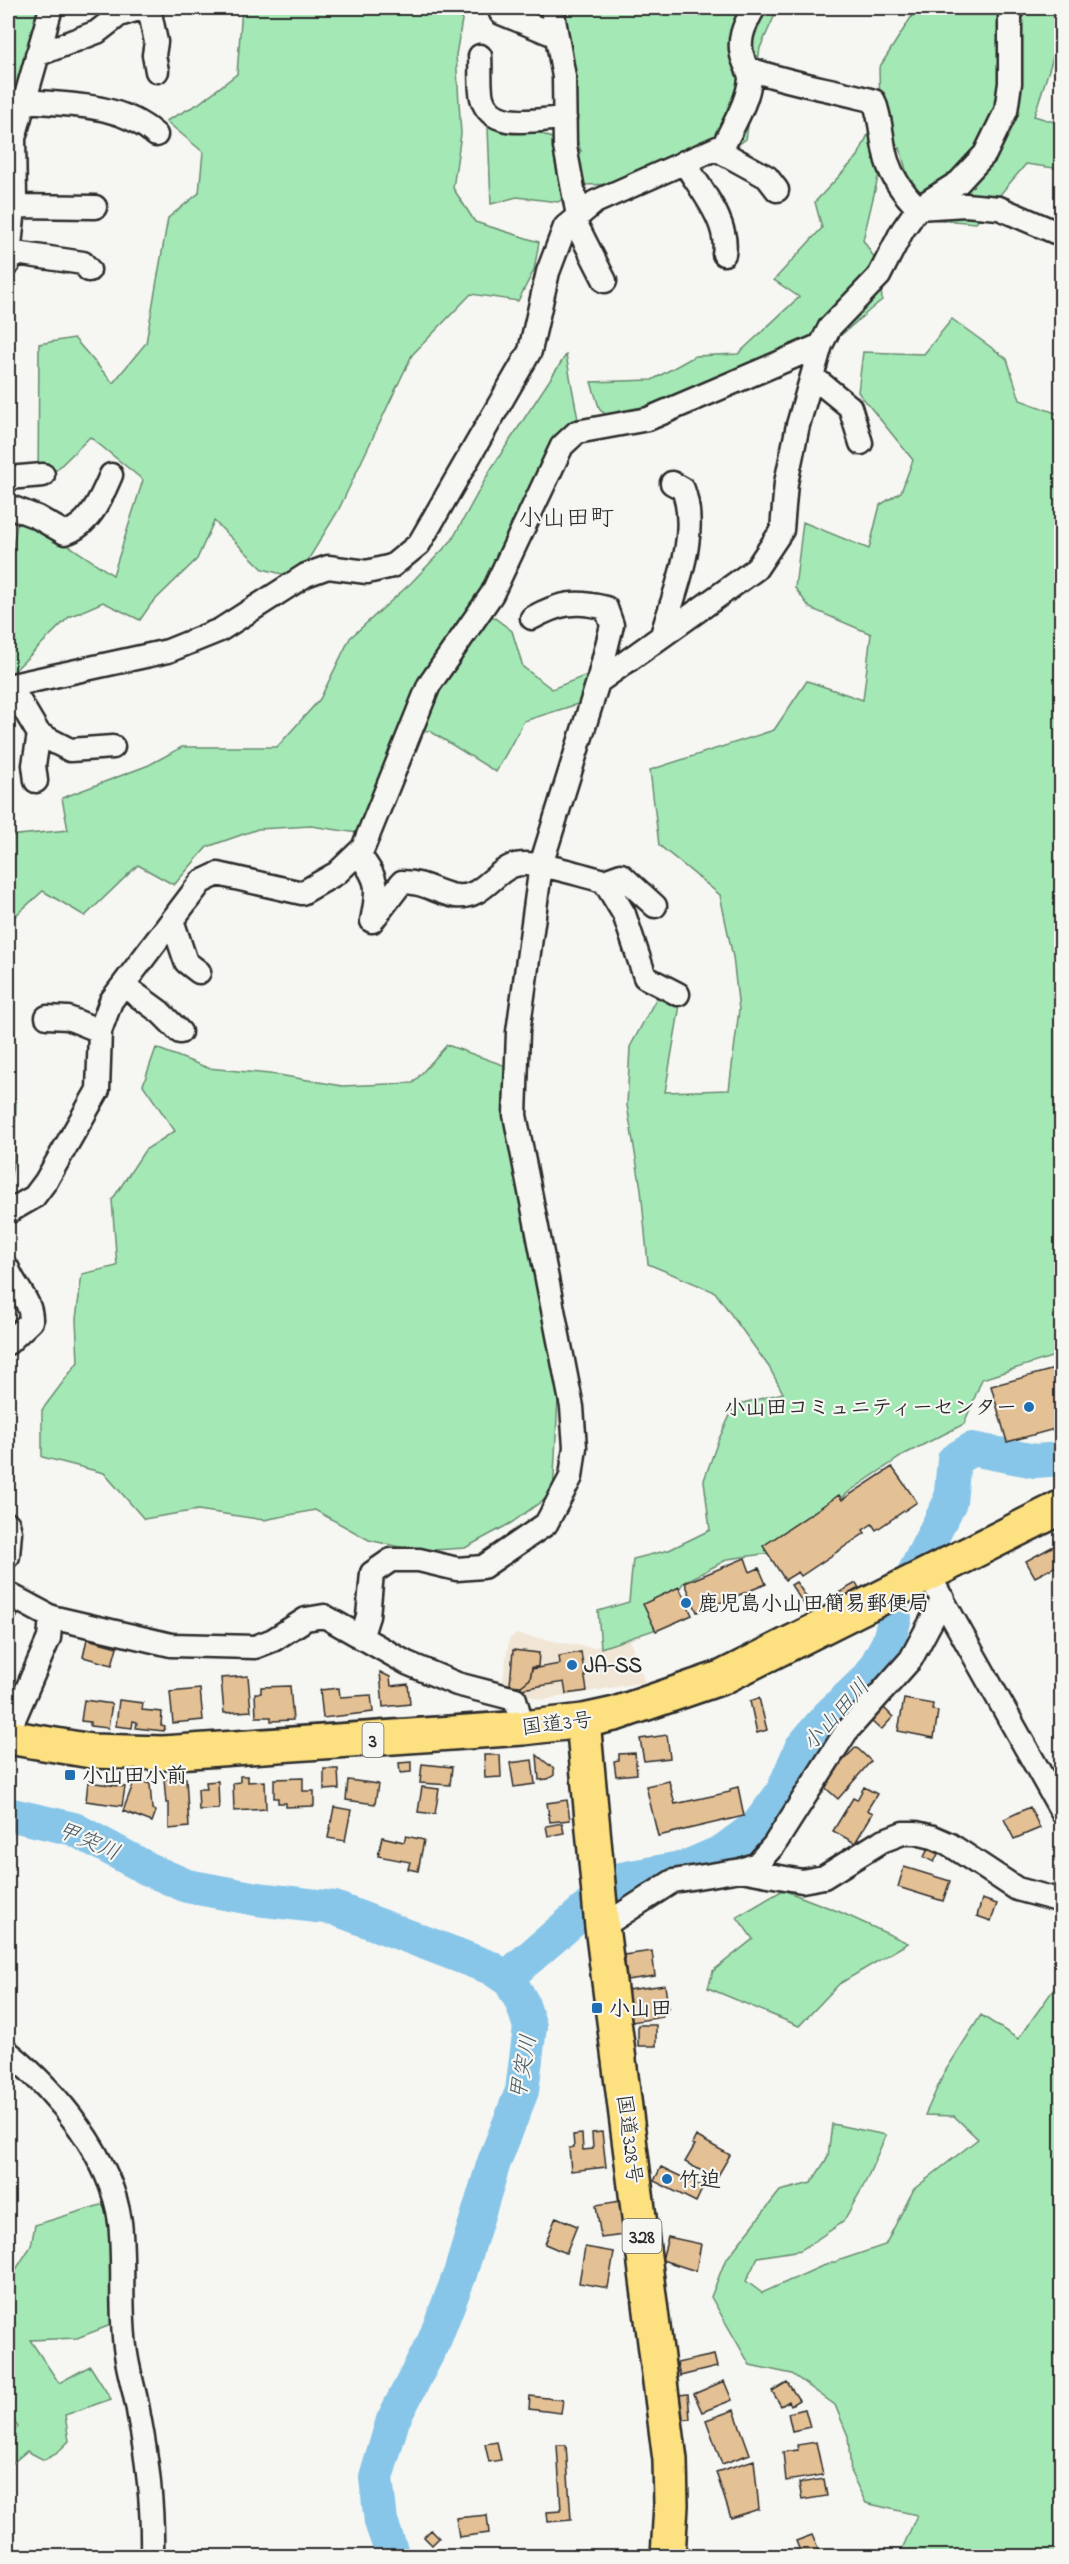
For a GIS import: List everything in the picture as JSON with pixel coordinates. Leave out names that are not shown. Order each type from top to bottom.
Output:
[{"type":"highway","name":"国道3号","points":[[8,1735],[91,1751],[163,1753],[523,1728],[583,1721],[623,1712],[723,1677],[936,1587],[1062,1507]]},
{"type":"highway","name":"国道328号","points":[[583,1721],[601,1921],[669,2450],[672,2505],[668,2556]]},
{"type":"street","points":[[51,8],[14,138],[14,206],[8,258],[83,263],[89,270]]},
{"type":"street","points":[[37,55],[97,32],[119,15],[142,8]]},
{"type":"street","points":[[149,8],[156,42],[154,55],[157,71]]},
{"type":"street","points":[[552,8],[564,77],[565,147],[576,218],[605,281]]},
{"type":"street","points":[[113,747],[70,750],[39,734],[9,686],[168,651],[220,630],[306,575],[328,567],[367,572],[392,566],[419,544],[530,351],[548,272],[565,227],[595,202],[724,145],[745,100],[750,76],[742,58],[740,41],[744,24],[754,8]]},
{"type":"street","points":[[598,682],[756,569],[782,530],[786,483],[798,425],[820,345],[830,327],[879,276],[902,231],[918,208],[959,182],[985,154],[1006,111],[1010,83],[1010,15],[1012,8]]},
{"type":"street","points":[[501,13],[557,36]]},
{"type":"street","points":[[480,56],[482,99],[492,115],[503,121],[564,118]]},
{"type":"street","points":[[747,68],[780,80],[874,101],[879,115],[887,162],[903,193],[918,208],[966,205],[999,208],[1062,235]]},
{"type":"street","points":[[24,100],[105,109],[126,115],[156,135]]},
{"type":"street","points":[[716,148],[766,177],[777,190]]},
{"type":"street","points":[[684,162],[718,219],[726,241],[724,254]]},
{"type":"street","points":[[14,206],[95,207]]},
{"type":"street","points":[[8,1212],[34,1197],[40,1189],[98,1090],[100,1031],[111,1001],[201,882],[218,874],[302,893],[337,873],[363,848],[429,684],[492,594],[562,446],[577,432],[648,419],[820,345]]},
{"type":"street","points":[[812,376],[850,406],[861,443]]},
{"type":"street","points":[[8,506],[38,517],[65,533],[76,530],[99,504],[111,474]]},
{"type":"street","points":[[8,478],[44,475]]},
{"type":"street","points":[[662,635],[690,534],[689,505],[683,489],[672,483]]},
{"type":"street","points":[[361,1638],[368,1616],[372,1573],[391,1560],[419,1560],[457,1569],[483,1567],[546,1524],[571,1476],[575,1447],[572,1407],[515,1115],[518,1032],[541,865],[598,682],[612,624],[606,608],[585,603],[554,606],[532,618]]},
{"type":"street","points":[[36,781],[34,765],[39,734]]},
{"type":"street","points":[[358,853],[374,873],[378,894],[372,921],[402,882],[418,882],[456,896],[477,892],[513,866],[541,865],[604,881],[621,875],[655,906]]},
{"type":"street","points":[[604,881],[624,914],[645,977],[678,994]]},
{"type":"street","points":[[172,920],[186,962],[199,972]]},
{"type":"street","points":[[123,985],[160,1012],[180,1032]]},
{"type":"street","points":[[47,1017],[68,1018],[100,1031]]},
{"type":"street","points":[[8,1269],[13,1282],[32,1308],[31,1321],[8,1343]]},
{"type":"street","points":[[8,1553],[15,1526]]},
{"type":"street","points":[[936,1587],[1062,1812]]},
{"type":"street","points":[[601,1921],[673,1881],[741,1870],[757,1864],[774,1845],[846,1732],[910,1659],[936,1587]]},
{"type":"street","points":[[8,1594],[51,1617],[171,1645],[255,1647],[273,1640],[306,1619],[324,1616],[407,1663],[457,1684],[515,1699],[523,1728]]},
{"type":"street","points":[[8,1735],[49,1638],[51,1617]]},
{"type":"street","points":[[741,1870],[802,1881],[824,1877],[882,1842],[903,1833],[916,1833],[949,1845],[1017,1889],[1062,1901]]},
{"type":"street","points":[[8,2052],[36,2075],[84,2132],[114,2196],[120,2223],[126,2354],[141,2428],[151,2506],[152,2556]]},
{"type":"shaded area","name":"JA-SS","points":[[516,1634],[593,1648],[628,1636],[645,1682],[542,1700],[502,1687],[509,1639]]},
{"type":"green space","points":[[8,8],[53,8],[8,185]]},
{"type":"green space","points":[[242,8],[464,8],[456,55],[461,134],[453,188],[475,222],[539,242],[534,270],[518,301],[471,294],[412,355],[338,511],[297,578],[263,569],[214,521],[197,559],[151,604],[140,620],[103,602],[69,617],[8,677],[8,571],[17,524],[38,525],[113,575],[143,480],[90,437],[38,488],[39,344],[74,338],[113,383],[146,343],[168,218],[199,193],[203,152],[166,121],[198,104],[237,74]]},
{"type":"green space","points":[[564,8],[778,8],[760,48],[746,139],[704,169],[664,183],[582,185],[558,202],[517,197],[491,204],[488,127],[536,131],[581,151],[559,98],[553,56]]},
{"type":"green space","points":[[917,8],[1061,8],[1061,33],[1034,116],[1061,124],[1061,169],[1026,164],[976,223],[919,218],[900,148],[880,169],[863,240],[879,265],[882,300],[811,358],[743,390],[623,427],[600,410],[591,382],[652,380],[695,356],[738,354],[799,297],[774,280],[822,228],[815,202],[858,156],[880,108],[879,68]]},
{"type":"green space","points":[[952,319],[1007,359],[1020,400],[1061,415],[1061,1354],[982,1379],[964,1424],[905,1454],[850,1491],[779,1552],[728,1559],[683,1583],[654,1630],[601,1648],[598,1611],[629,1602],[633,1559],[669,1550],[710,1530],[704,1480],[718,1441],[735,1405],[783,1393],[769,1367],[715,1292],[648,1264],[641,1189],[627,1105],[630,1047],[669,975],[679,1011],[665,1092],[729,1090],[739,1010],[733,957],[720,895],[659,845],[650,770],[774,730],[807,681],[863,700],[871,634],[810,608],[795,588],[803,522],[869,549],[880,505],[901,492],[913,460],[858,392],[863,352],[924,354]]},
{"type":"green space","points":[[566,355],[582,441],[554,466],[491,615],[512,631],[523,667],[552,689],[607,667],[587,701],[524,721],[496,772],[430,731],[409,731],[371,835],[311,826],[258,829],[207,847],[174,885],[138,865],[85,916],[43,891],[8,922],[8,836],[68,830],[62,798],[149,765],[182,747],[277,747],[320,699],[350,638],[411,583],[452,540],[491,469]]},
{"type":"green space","points":[[447,1045],[520,1071],[553,1332],[558,1399],[553,1493],[511,1523],[465,1548],[417,1551],[369,1540],[315,1510],[264,1520],[198,1510],[144,1519],[104,1473],[42,1457],[42,1410],[78,1362],[76,1319],[82,1274],[117,1266],[112,1200],[145,1150],[175,1131],[143,1085],[156,1048],[208,1068],[279,1075],[342,1086],[413,1083]]},
{"type":"green space","points":[[8,1089],[16,1103],[14,1160],[8,1189]]},
{"type":"green space","points":[[783,1890],[840,1912],[908,1943],[839,1984],[799,2026],[708,1988],[713,1971],[753,1939],[737,1917]]},
{"type":"green space","points":[[1061,1979],[1061,2556],[899,2556],[917,2515],[866,2503],[851,2473],[848,2436],[835,2405],[792,2374],[750,2365],[711,2297],[725,2261],[780,2191],[811,2183],[828,2157],[832,2124],[886,2135],[865,2183],[843,2222],[801,2250],[758,2257],[746,2281],[762,2293],[820,2267],[885,2245],[914,2189],[978,2139],[954,2116],[925,2115],[944,2073],[981,2015],[1018,2039]]},
{"type":"green space","points":[[107,2203],[113,2238],[111,2325],[77,2338],[30,2340],[59,2383],[90,2366],[111,2399],[65,2415],[69,2441],[56,2454],[44,2460],[27,2451],[8,2467],[8,2436],[18,2427],[8,2413],[8,2309],[15,2271],[31,2246],[35,2225]]},
{"type":"building","name":"小山田コミュニティーセンター","points":[[1062,1367],[1062,1427],[1007,1442],[991,1386]]},
{"type":"building","points":[[892,1467],[917,1502],[876,1530],[872,1524],[863,1530],[865,1533],[801,1576],[798,1572],[785,1580],[763,1546],[839,1495],[842,1500]]},
{"type":"building","points":[[1061,1542],[1062,1563],[1035,1577],[1026,1561]]},
{"type":"building","points":[[745,1558],[750,1572],[759,1568],[766,1584],[697,1612],[685,1583]]},
{"type":"building","points":[[796,1582],[810,1602],[805,1606],[791,1585]]},
{"type":"building","points":[[856,1583],[859,1588],[836,1601],[833,1596]]},
{"type":"building","points":[[679,1587],[692,1615],[656,1631],[643,1604]]},
{"type":"building","points":[[8,1609],[18,1615],[8,1632]]},
{"type":"building","points":[[87,1639],[117,1647],[112,1665],[83,1657]]},
{"type":"building","points":[[513,1650],[539,1653],[538,1667],[532,1667],[530,1679],[521,1686],[510,1685]]},
{"type":"building","points":[[581,1652],[587,1691],[566,1694],[564,1682],[521,1689],[521,1686],[530,1679],[532,1669],[560,1664],[559,1656]]},
{"type":"building","points":[[380,1672],[390,1677],[391,1686],[408,1684],[410,1704],[383,1707]]},
{"type":"building","points":[[248,1676],[251,1711],[224,1713],[221,1678]]},
{"type":"building","points":[[290,1686],[293,1720],[271,1721],[271,1717],[256,1717],[255,1693],[261,1693],[261,1687]]},
{"type":"building","points":[[339,1688],[340,1697],[371,1695],[373,1712],[323,1718],[320,1690]]},
{"type":"building","points":[[200,1689],[203,1720],[173,1723],[170,1692]]},
{"type":"building","points":[[759,1698],[767,1730],[757,1733],[750,1701]]},
{"type":"building","points":[[904,1699],[933,1704],[932,1710],[938,1711],[934,1738],[898,1731]]},
{"type":"building","points":[[84,1700],[112,1704],[108,1728],[90,1726],[90,1722],[81,1721]]},
{"type":"building","points":[[119,1700],[143,1703],[142,1710],[162,1712],[161,1725],[165,1726],[164,1731],[136,1728],[137,1722],[133,1721],[132,1728],[116,1726]]},
{"type":"building","points":[[883,1707],[893,1717],[881,1730],[871,1721]]},
{"type":"building","points":[[667,1735],[670,1758],[644,1761],[640,1739]]},
{"type":"building","points":[[856,1747],[871,1761],[838,1799],[821,1784]]},
{"type":"building","points":[[635,1753],[637,1774],[616,1776],[614,1761],[619,1760],[619,1754]]},
{"type":"building","points":[[484,1755],[500,1755],[501,1777],[485,1778]]},
{"type":"building","points":[[537,1755],[554,1769],[554,1775],[548,1779],[539,1780]]},
{"type":"building","points":[[532,1760],[535,1784],[514,1787],[510,1763]]},
{"type":"building","points":[[411,1762],[411,1772],[400,1773],[399,1763]]},
{"type":"building","points":[[422,1764],[452,1767],[450,1785],[420,1783]]},
{"type":"building","points":[[324,1769],[338,1769],[339,1789],[324,1790]]},
{"type":"building","points":[[240,1776],[248,1776],[248,1782],[265,1781],[266,1809],[234,1811],[233,1783],[240,1782]]},
{"type":"building","points":[[186,1778],[189,1827],[169,1829],[169,1803],[166,1803],[164,1779]]},
{"type":"building","points":[[303,1778],[303,1791],[314,1791],[314,1806],[286,1807],[286,1803],[278,1803],[278,1798],[274,1798],[274,1779]]},
{"type":"building","points":[[135,1779],[150,1784],[152,1809],[156,1811],[152,1822],[123,1811]]},
{"type":"building","points":[[348,1780],[378,1784],[375,1804],[346,1800]]},
{"type":"building","points":[[218,1781],[219,1809],[199,1810],[198,1789],[207,1789],[206,1782]]},
{"type":"building","points":[[669,1781],[675,1804],[730,1792],[730,1789],[738,1787],[744,1816],[658,1836],[646,1786]]},
{"type":"building","points":[[88,1782],[125,1787],[122,1806],[86,1801]]},
{"type":"building","points":[[422,1787],[439,1789],[435,1814],[418,1812]]},
{"type":"building","points":[[864,1787],[877,1794],[867,1810],[873,1813],[855,1843],[833,1831],[853,1798],[857,1800]]},
{"type":"building","points":[[567,1800],[570,1820],[550,1822],[547,1803]]},
{"type":"building","points":[[334,1807],[351,1810],[345,1841],[328,1838]]},
{"type":"building","points":[[1030,1807],[1040,1828],[1014,1839],[1004,1819]]},
{"type":"building","points":[[562,1823],[564,1833],[548,1836],[546,1826]]},
{"type":"building","points":[[406,1836],[424,1840],[418,1871],[408,1869],[410,1862],[378,1856],[382,1837],[404,1842]]},
{"type":"building","points":[[928,1849],[938,1854],[934,1862],[924,1857]]},
{"type":"building","points":[[904,1867],[950,1881],[943,1901],[898,1887]]},
{"type":"building","points":[[982,1899],[997,1904],[991,1921],[977,1916]]},
{"type":"building","points":[[652,1951],[655,1976],[627,1980],[624,1955]]},
{"type":"building","points":[[665,1985],[668,2008],[661,2009],[663,2017],[632,2022],[627,1990]]},
{"type":"building","points":[[638,2025],[656,2025],[656,2046],[638,2046]]},
{"type":"building","points":[[602,2132],[606,2167],[571,2171],[569,2148],[574,2147],[573,2135],[582,2134],[583,2150],[593,2149],[592,2133]]},
{"type":"building","points":[[696,2136],[730,2155],[716,2179],[685,2162],[695,2145],[692,2144]]},
{"type":"building","points":[[661,2167],[703,2187],[696,2202],[654,2181]]},
{"type":"building","points":[[620,2201],[624,2235],[601,2238],[596,2205]]},
{"type":"building","points":[[556,2217],[577,2226],[566,2253],[545,2244]]},
{"type":"building","points":[[668,2237],[701,2244],[696,2271],[662,2260]]},
{"type":"building","points":[[585,2247],[614,2252],[608,2288],[579,2283]]},
{"type":"building","points":[[714,2355],[717,2367],[680,2376],[677,2363]]},
{"type":"building","points":[[724,2381],[732,2400],[702,2412],[694,2394]]},
{"type":"building","points":[[787,2382],[799,2400],[791,2405],[789,2401],[781,2406],[772,2391]]},
{"type":"building","points":[[688,2394],[690,2419],[682,2420],[679,2395]]},
{"type":"building","points":[[530,2396],[563,2400],[561,2413],[529,2409]]},
{"type":"building","points":[[805,2409],[810,2427],[792,2431],[788,2413]]},
{"type":"building","points":[[734,2410],[750,2454],[722,2464],[706,2420]]},
{"type":"building","points":[[497,2442],[501,2460],[489,2462],[485,2444]]},
{"type":"building","points":[[816,2442],[823,2475],[786,2481],[783,2452],[798,2450],[797,2445]]},
{"type":"building","points":[[557,2445],[566,2445],[571,2520],[548,2522],[547,2512],[561,2511]]},
{"type":"building","points":[[754,2460],[759,2509],[731,2518],[716,2472]]},
{"type":"building","points":[[824,2479],[827,2496],[802,2500],[799,2483]]},
{"type":"building","points":[[487,2515],[489,2533],[459,2537],[456,2518]]},
{"type":"building","points":[[431,2530],[439,2538],[432,2545],[424,2537]]},
{"type":"building","points":[[812,2535],[821,2556],[802,2556],[796,2541]]},
{"type":"waterway","name":"小山田川","points":[[914,1573],[950,1502],[954,1460],[972,1449],[1035,1461],[1062,1459]]},
{"type":"waterway","name":"小山田川","points":[[506,1978],[621,1879],[686,1867],[723,1851],[757,1826],[782,1793],[801,1748],[828,1716],[870,1676],[888,1643],[895,1618]]},
{"type":"waterway","name":"甲突川","points":[[8,1814],[74,1829],[148,1869],[187,1886],[257,1899],[334,1908],[491,1968],[510,1981],[522,2002],[530,2027],[522,2091],[494,2162],[460,2274],[434,2341],[393,2420],[376,2478],[381,2522],[393,2556]]},
{"type":"place","name":"小山田コミュニティーセンター","points":[[1029,1407]]},
{"type":"place","name":"鹿児島小山田簡易郵便局","points":[[686,1603]]},
{"type":"place","name":"JA-SS","points":[[572,1665]]},
{"type":"place","name":"小山田小前","points":[[70,1775]]},
{"type":"place","name":"小山田","points":[[597,2008]]},
{"type":"place","name":"竹迫","points":[[667,2179]]},
{"type":"district","name":"小山田町","points":[[566,517]]}]
